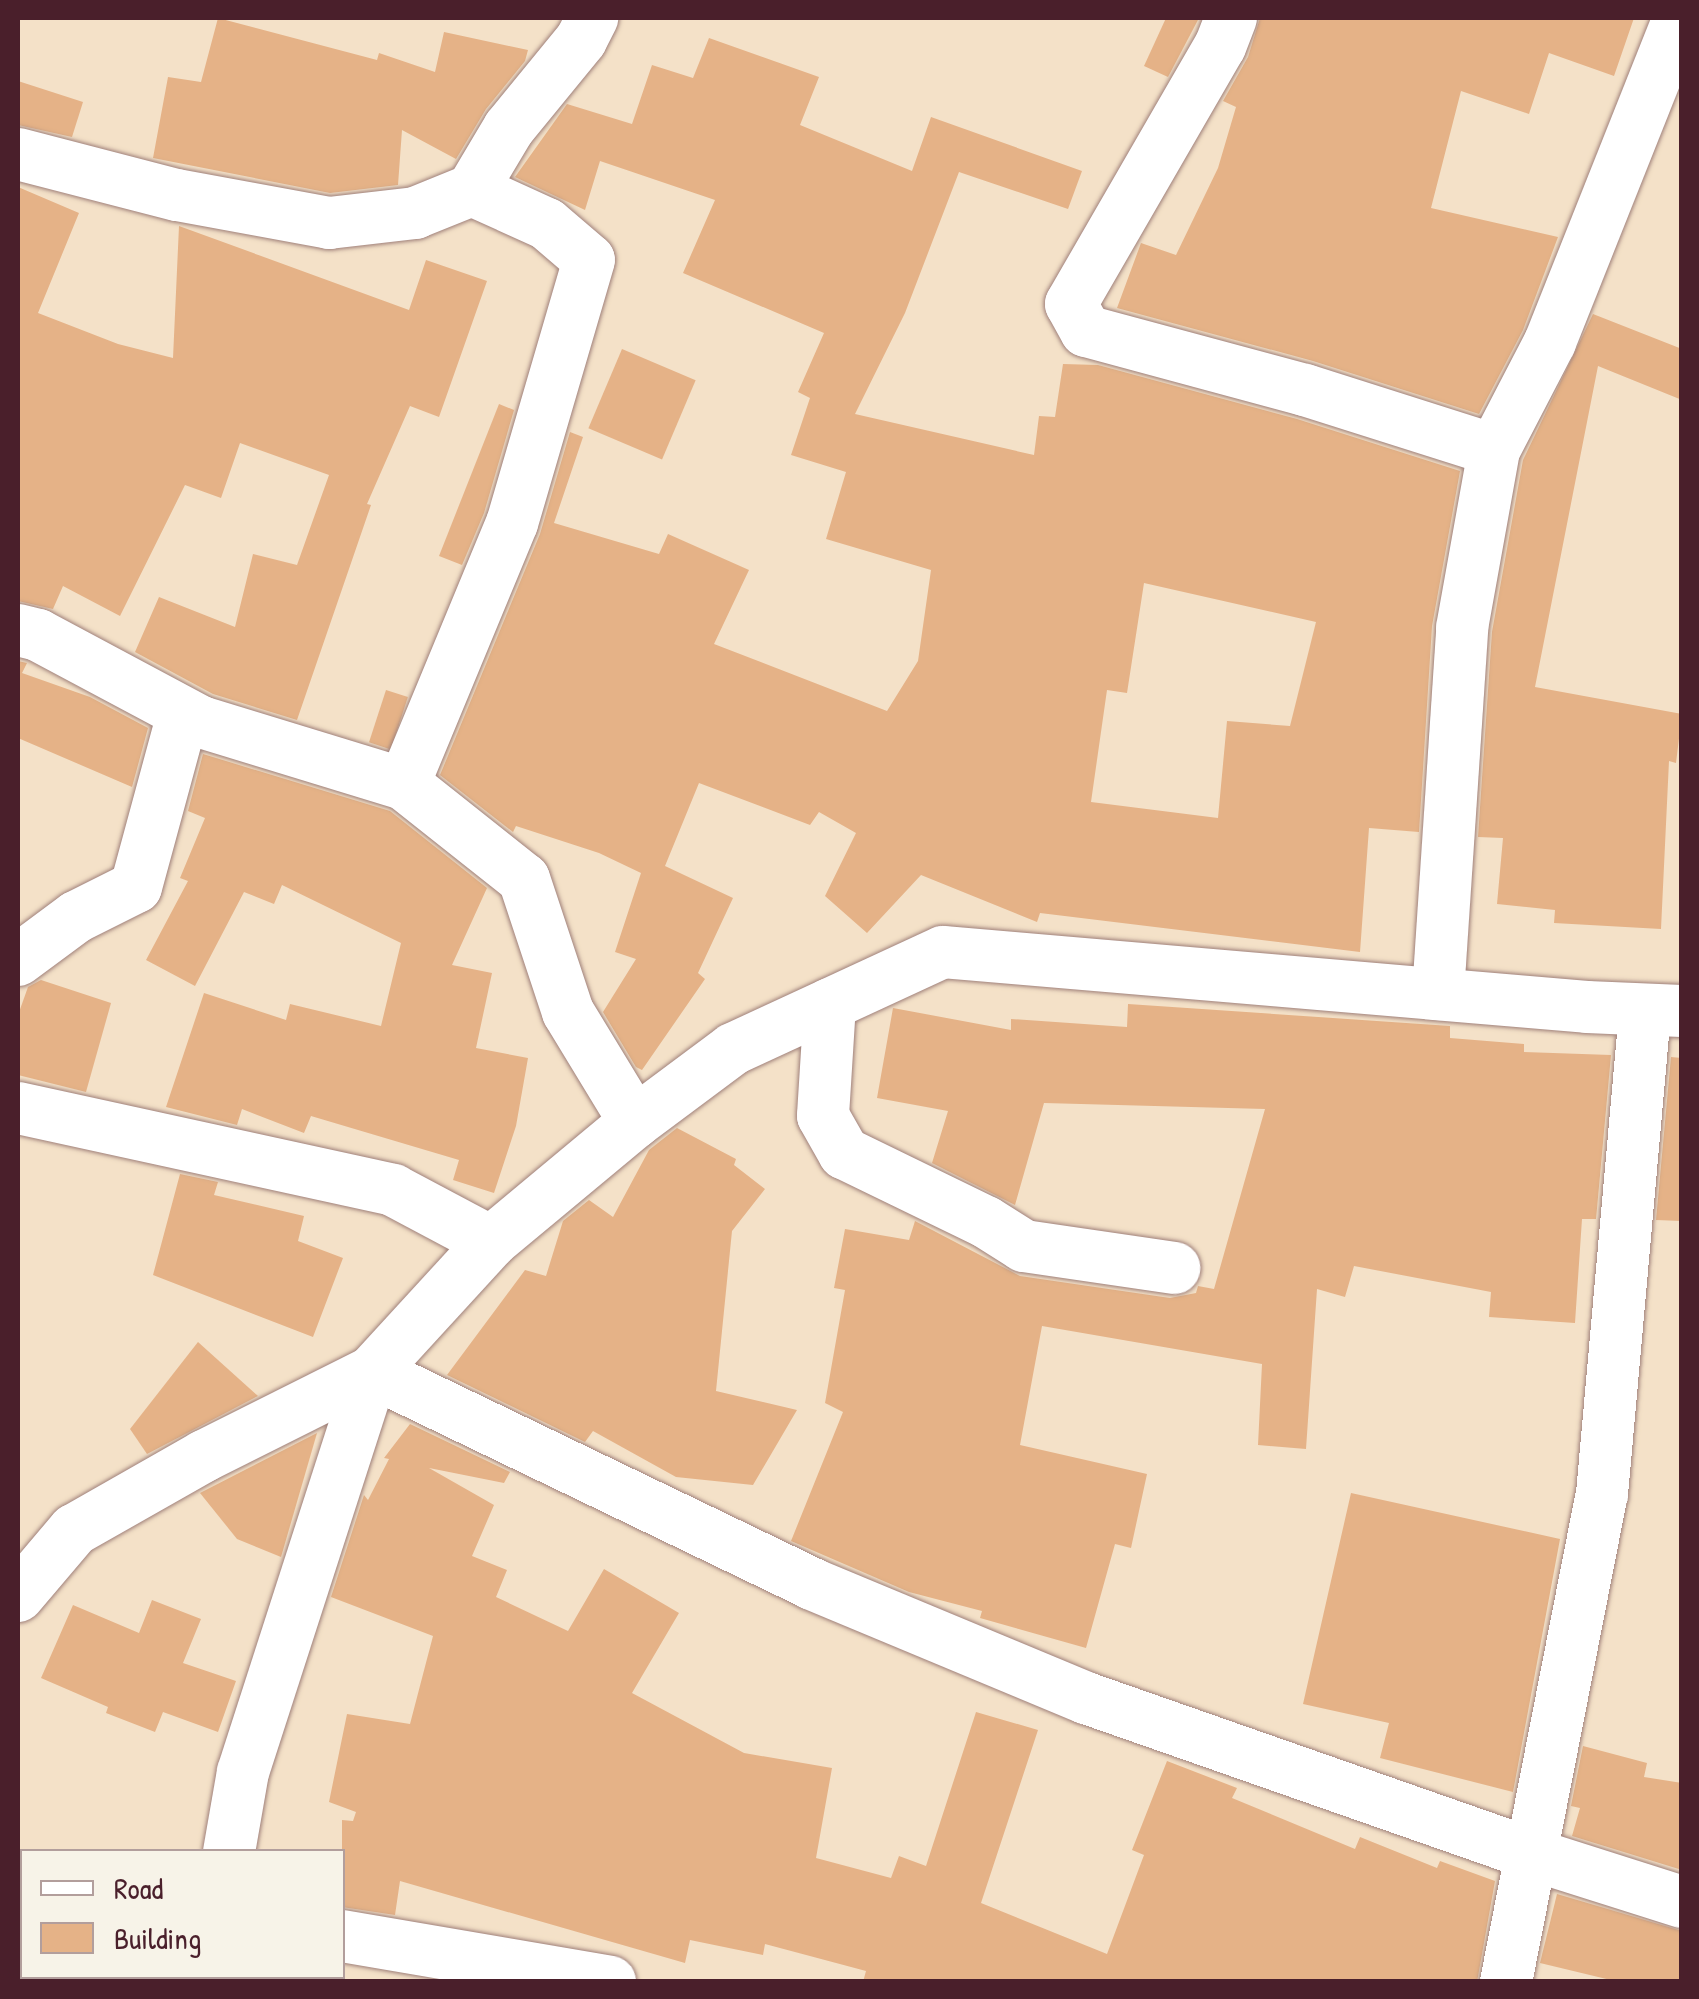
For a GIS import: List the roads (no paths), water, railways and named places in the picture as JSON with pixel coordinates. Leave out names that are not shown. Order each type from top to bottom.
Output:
[{"type":"street","points":[[18,154],[177,195],[329,223],[415,213],[472,190],[510,128],[581,40],[592,18]]},
{"type":"street","points":[[1232,18],[1071,304],[1086,331],[1305,390],[1494,450]]},
{"type":"street","points":[[1438,994],[1462,628],[1494,450],[1550,342],[1678,18]]},
{"type":"street","points":[[404,784],[512,523],[589,260],[547,224],[472,190]]},
{"type":"street","points":[[18,630],[38,635],[201,722],[404,784],[524,878],[568,1012],[635,1122]]},
{"type":"street","points":[[18,960],[76,918],[136,887],[181,721],[201,722]]},
{"type":"street","points":[[18,1596],[74,1530],[204,1456],[372,1372],[491,1242],[635,1122],[733,1049],[943,952],[1663,1011],[1602,1494],[1534,1856],[1506,1982]]},
{"type":"street","points":[[830,1004],[822,1116],[844,1152],[986,1222],[1024,1246],[1174,1268]]},
{"type":"street","points":[[18,1108],[393,1190],[491,1242]]},
{"type":"street","points":[[372,1372],[812,1584],[1086,1698],[1534,1856],[1682,1902]]},
{"type":"street","points":[[230,1849],[243,1772],[372,1372]]},
{"type":"street","points":[[345,1937],[610,1982]]}]
